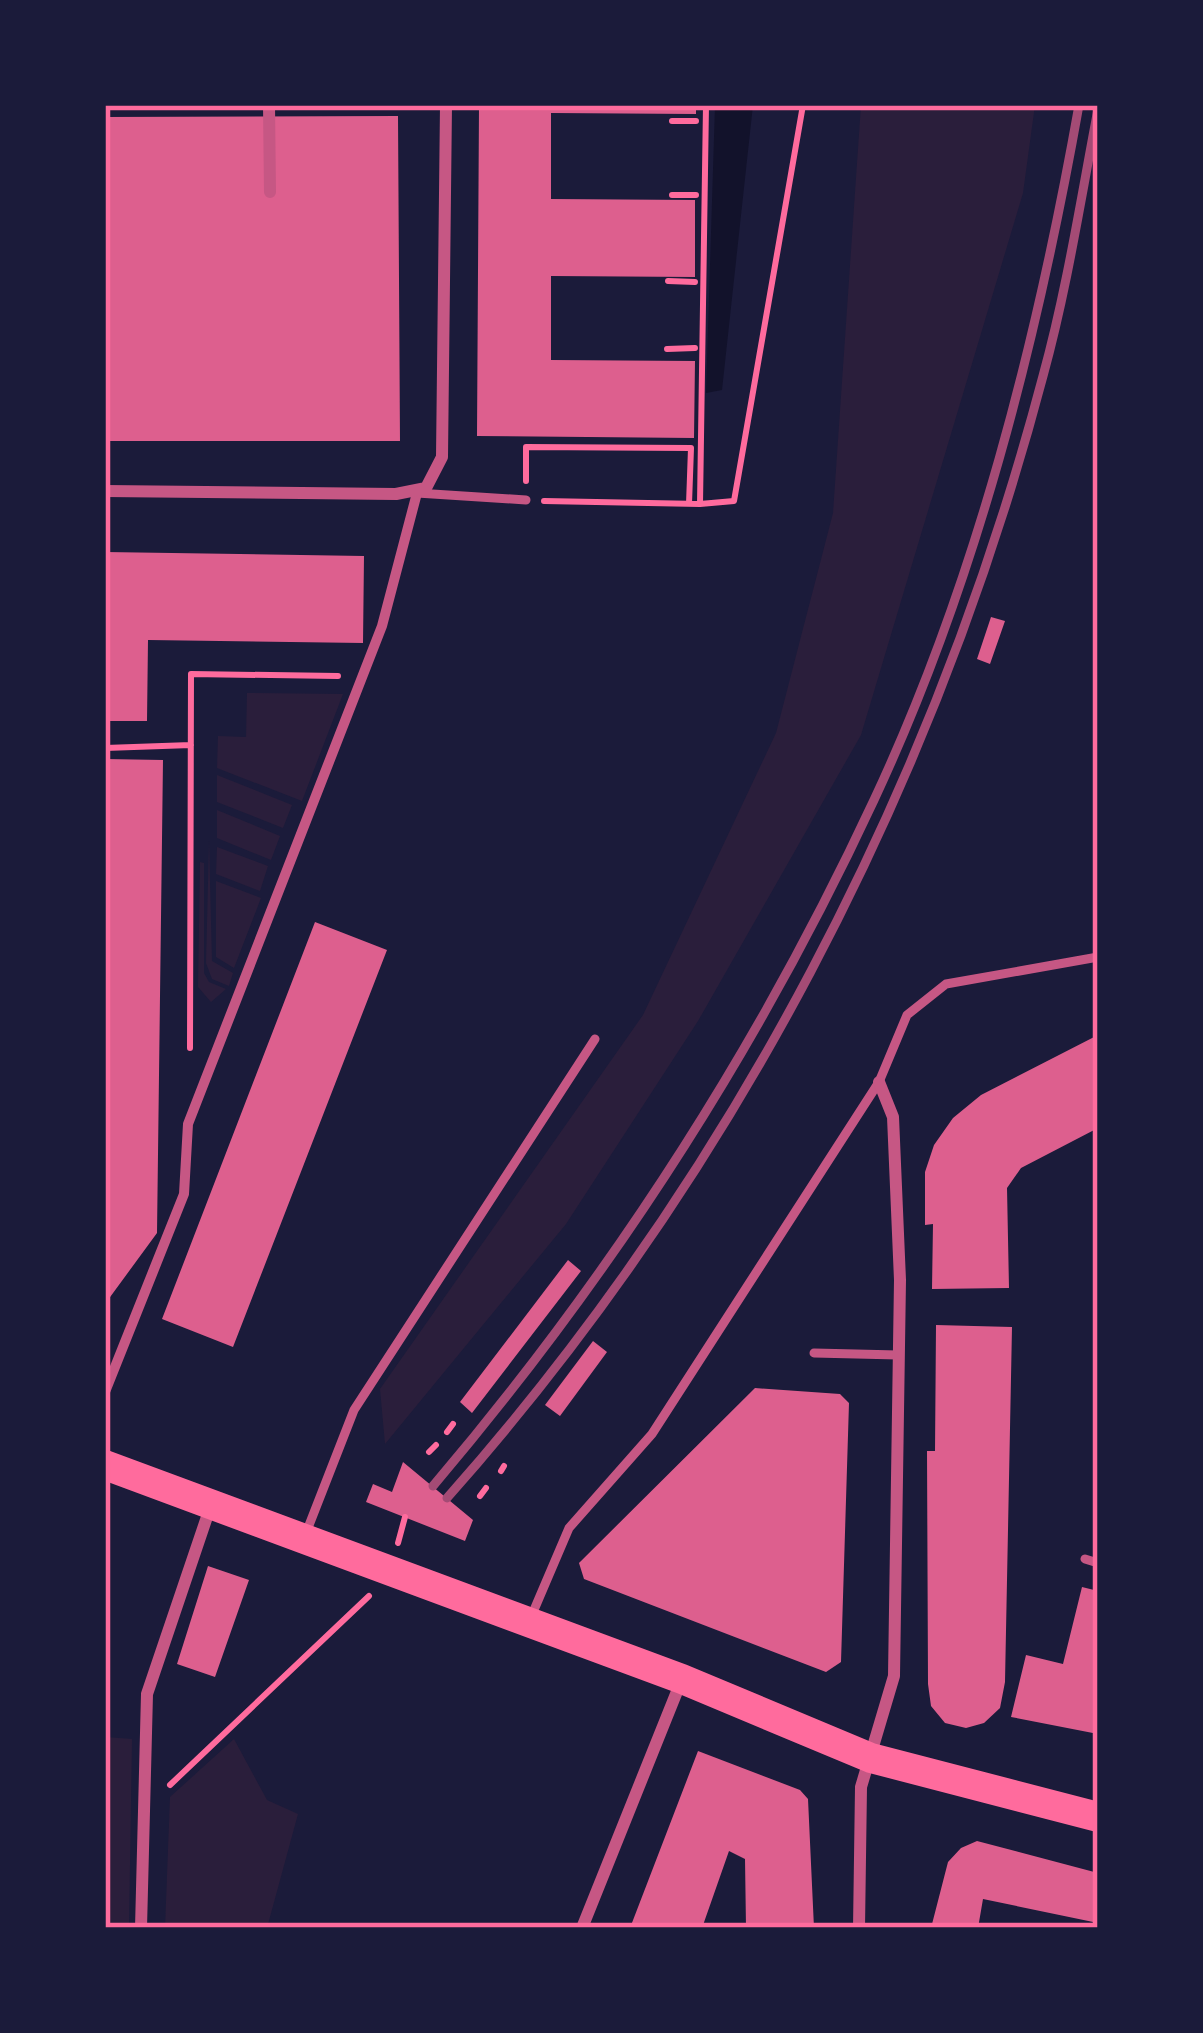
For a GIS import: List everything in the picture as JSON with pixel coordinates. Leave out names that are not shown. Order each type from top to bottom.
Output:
[{"type":"main road","points":[[105,1465],[682,1679],[871,1758],[1098,1816]]},
{"type":"street","points":[[268,105],[270,192]]},
{"type":"street","points":[[105,1392],[184,1194],[188,1124],[363,676],[417,493],[433,478],[442,457],[446,105]]},
{"type":"street","points":[[105,491],[417,493]]},
{"type":"street","points":[[859,1928],[857,1824],[894,1676],[898,1355],[893,1117],[879,1082]]},
{"type":"street","points":[[141,1928],[147,1694],[211,1504]]},
{"type":"street","points":[[582,1928],[682,1679]]},
{"type":"lane","points":[[417,493],[526,500]]},
{"type":"lane","points":[[529,1622],[579,1514],[652,1435],[879,1082],[907,1015],[946,984],[1098,956]]},
{"type":"lane","points":[[304,1538],[354,1410],[595,1039]]},
{"type":"lane","points":[[814,1354],[898,1355]]},
{"type":"lane","points":[[1085,1559],[1098,1563]]},
{"type":"path","points":[[700,504],[706,105]]},
{"type":"path","points":[[689,504],[692,448],[526,447],[526,500],[689,504],[734,501],[802,105]]},
{"type":"path","points":[[672,121],[696,121]]},
{"type":"path","points":[[672,195],[695,195]]},
{"type":"path","points":[[668,281],[695,282]]},
{"type":"path","points":[[667,349],[695,348]]},
{"type":"path","points":[[190,1062],[191,674],[363,676]]},
{"type":"path","points":[[105,748],[191,745]]},
{"type":"path","points":[[447,1432],[453,1424]]},
{"type":"path","points":[[145,1811],[390,1570],[405,1517]]},
{"type":"shaded area","points":[[715,105],[753,105],[722,390],[706,393]]},
{"type":"shaded area","points":[[861,105],[1035,105],[1023,193],[861,735],[698,1021],[566,1224],[385,1444],[380,1389],[643,1015],[776,733],[833,513]]},
{"type":"shaded area","points":[[247,693],[343,694],[302,801],[217,768],[218,736],[246,737]]},
{"type":"shaded area","points":[[217,775],[292,805],[283,828],[217,802]]},
{"type":"shaded area","points":[[217,810],[280,836],[271,860],[217,838]]},
{"type":"shaded area","points":[[209,841],[212,961],[233,973],[229,986],[212,979],[206,963]]},
{"type":"shaded area","points":[[217,847],[268,866],[260,891],[216,874]]},
{"type":"shaded area","points":[[200,862],[204,863],[204,973],[209,982],[226,989],[211,1002],[198,987]]},
{"type":"shaded area","points":[[216,881],[261,898],[234,968],[216,957]]},
{"type":"shaded area","points":[[105,1737],[132,1739],[129,1928],[105,1928]]},
{"type":"shaded area","points":[[234,1739],[267,1800],[298,1814],[267,1928],[165,1928],[170,1797]]},
{"type":"building","points":[[479,105],[696,105],[696,114],[551,113],[551,199],[695,200],[695,277],[551,276],[551,360],[695,361],[694,438],[477,436]]},
{"type":"building","points":[[398,116],[400,441],[105,441],[105,117]]},
{"type":"building","points":[[105,552],[364,556],[363,643],[148,640],[147,721],[105,721]]},
{"type":"building","points":[[991,617],[1005,621],[990,664],[977,659]]},
{"type":"building","points":[[105,759],[163,760],[157,1233],[105,1304]]},
{"type":"building","points":[[315,922],[387,950],[233,1347],[162,1319]]},
{"type":"building","points":[[1098,1035],[1098,1128],[1021,1168],[1007,1188],[1009,1288],[932,1289],[933,1224],[925,1225],[925,1172],[934,1145],[953,1118],[981,1095]]},
{"type":"building","points":[[568,1260],[581,1271],[472,1413],[460,1402]]},
{"type":"building","points":[[936,1325],[1012,1327],[1005,1682],[1000,1708],[984,1723],[966,1728],[945,1723],[931,1706],[928,1684],[927,1451],[935,1451]]},
{"type":"building","points":[[593,1341],[607,1352],[560,1416],[545,1405]]},
{"type":"building","points":[[755,1388],[840,1394],[849,1403],[841,1662],[826,1672],[584,1579],[579,1563]]},
{"type":"building","points":[[403,1462],[473,1520],[465,1541],[366,1502],[373,1484],[392,1492]]},
{"type":"building","points":[[208,1566],[249,1580],[215,1677],[177,1664]]},
{"type":"building","points":[[1082,1587],[1098,1591],[1098,1734],[1011,1717],[1026,1655],[1063,1664]]},
{"type":"building","points":[[698,1751],[800,1790],[808,1799],[814,1928],[746,1928],[745,1859],[729,1851],[702,1928],[630,1928]]},
{"type":"building","points":[[977,1841],[1098,1873],[1098,1923],[983,1899],[978,1928],[931,1928],[948,1862],[961,1848]]},
{"type":"railway","points":[[433,1486],[560,1326],[676,1158],[781,982],[874,800],[943,633],[999,459],[1044,282],[1079,105]]},
{"type":"railway","points":[[447,1498],[550,1375],[645,1246],[732,1111],[811,972],[881,828],[944,681],[998,530],[1052,343],[1098,109]]}]
